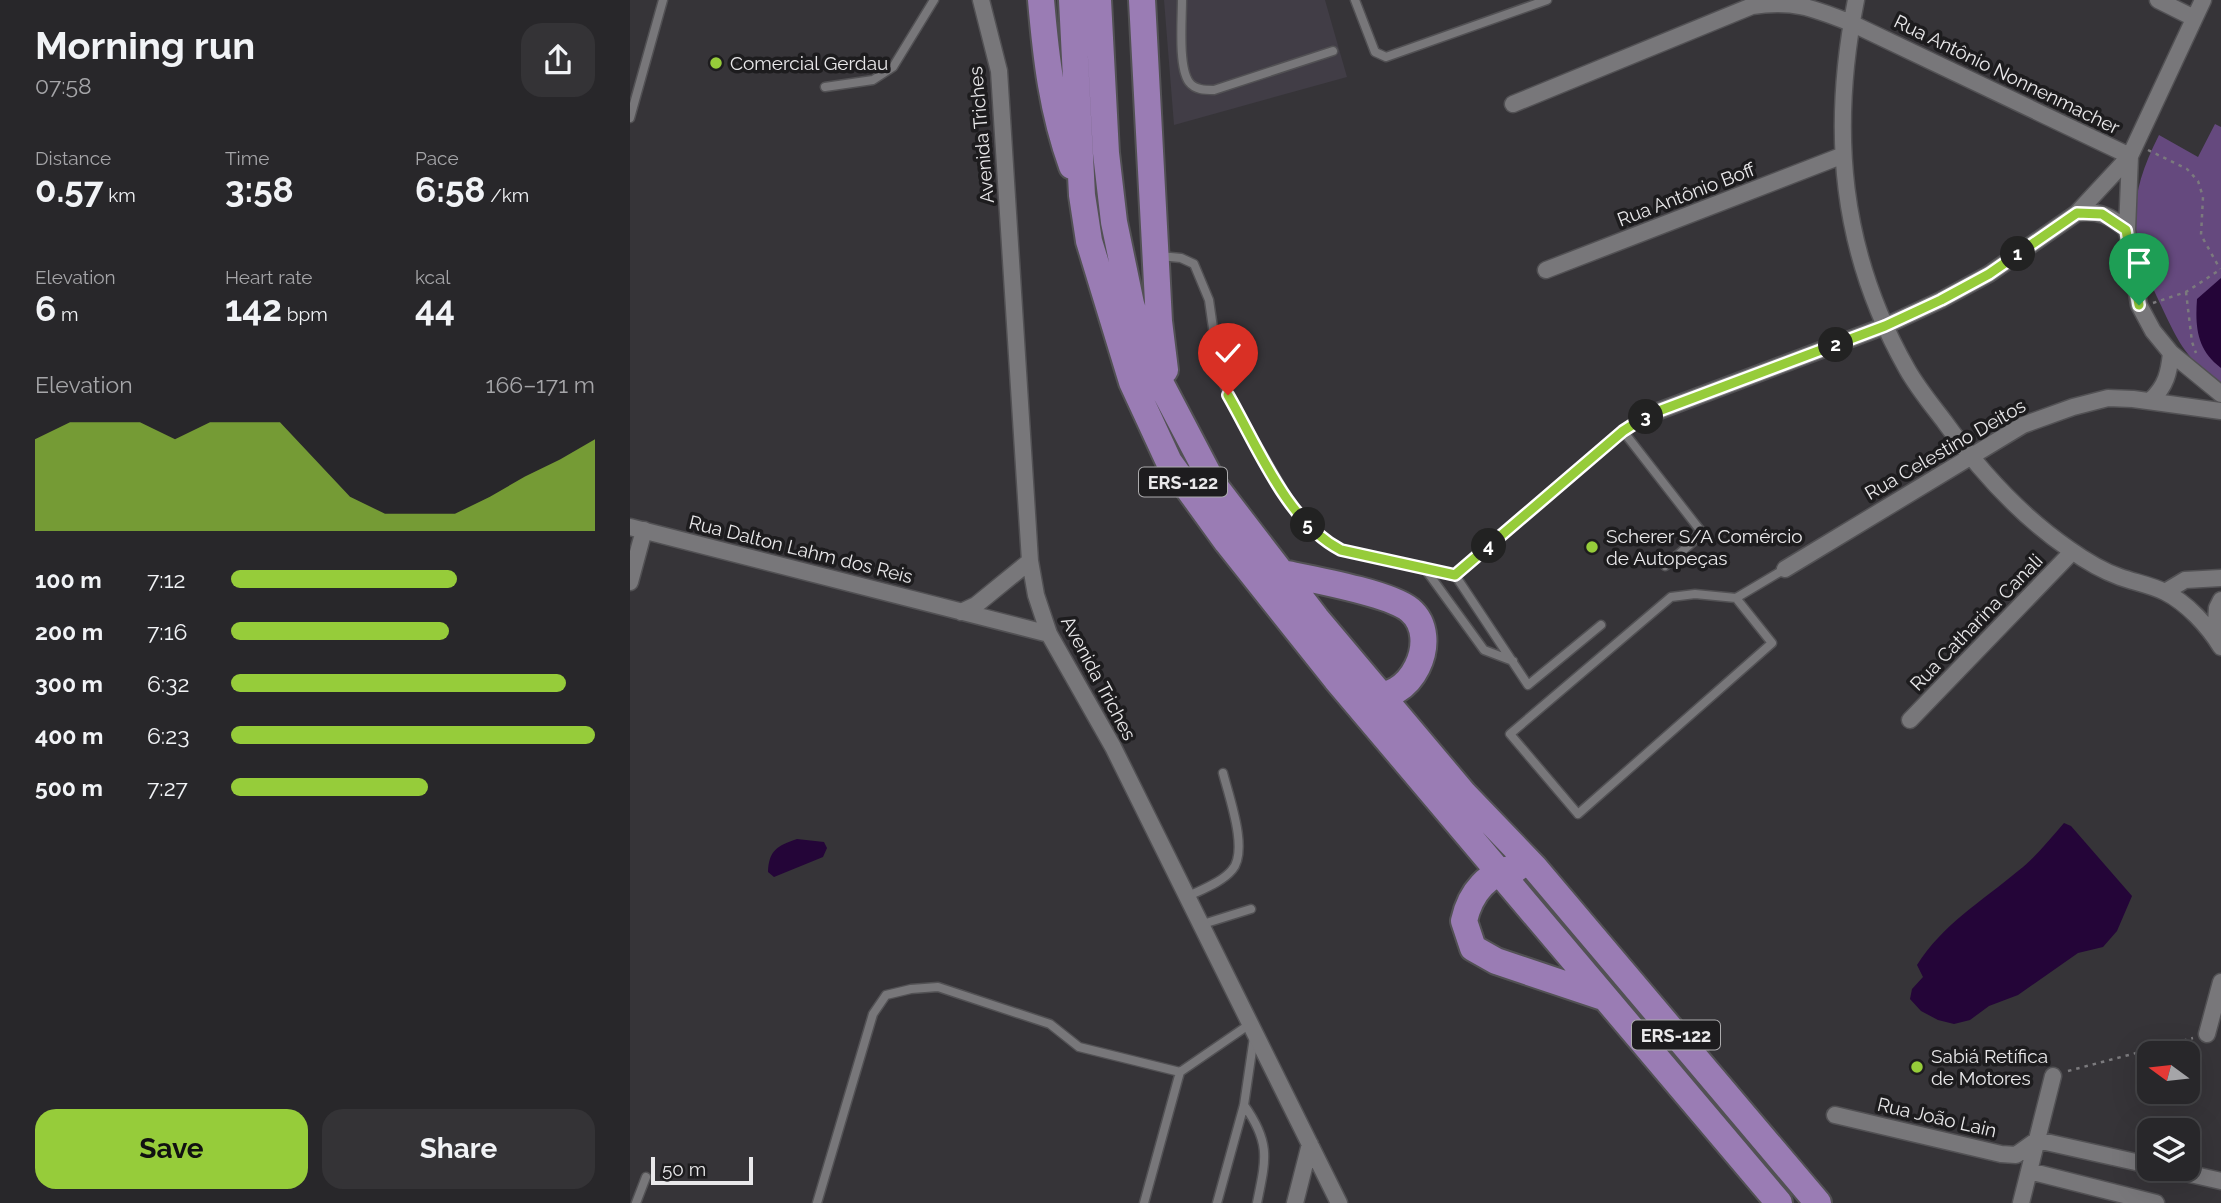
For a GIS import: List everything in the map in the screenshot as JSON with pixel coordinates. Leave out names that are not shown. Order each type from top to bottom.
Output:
[{"type":"highway","points":[[1041,0],[1047,73],[1060,135],[1082,195]]},
{"type":"highway","name":"ERS-122","points":[[1072,0],[1082,195],[1088,241],[1132,382],[1169,462],[1227,542],[1336,679],[1779,1203]]},
{"type":"highway","name":"ERS-122","points":[[1098,0],[1106,153],[1114,222],[1131,303],[1151,365],[1214,485],[1282,573],[1464,794],[1534,867],[1818,1203]]},
{"type":"highway","points":[[1143,0],[1158,321],[1169,400]]},
{"type":"highway","points":[[1282,573],[1393,600],[1412,611],[1420,625],[1423,644],[1416,670],[1401,689],[1382,696],[1363,692],[1336,679]]},
{"type":"highway","points":[[1534,867],[1500,871],[1475,893],[1467,908],[1466,934],[1473,948],[1496,961],[1604,997]]},
{"type":"street","name":"Avenida Triches","points":[[981,0],[999,71],[1030,561],[1035,595],[1049,634],[1113,747],[1203,923],[1339,1203]]},
{"type":"street","points":[[1856,0],[1843,86],[1842,156],[1854,236],[1863,271],[1885,326],[1908,371],[1969,456],[2036,526],[2072,552],[2116,575],[2165,592],[2189,609],[2218,643]]},
{"type":"street","points":[[2158,0],[2194,19]]},
{"type":"street","points":[[1648,415],[1885,326],[1989,274],[2077,213],[2132,150],[2203,0]]},
{"type":"street","name":"Rua Antônio Nonnenmacher","points":[[1513,104],[1752,6],[1782,1],[1806,5],[1851,23],[2132,150]]},
{"type":"street","points":[[2132,150],[2126,230],[2139,305],[2171,353],[2221,394]]},
{"type":"street","name":"Rua Antônio Boff","points":[[1546,270],[1842,156]]},
{"type":"street","points":[[2077,213],[2102,214],[2126,230]]},
{"type":"street","points":[[2151,400],[2161,390],[2168,376],[2171,353]]},
{"type":"street","name":"Rua Celestino Deitos","points":[[1784,569],[2023,425],[2108,398],[2151,400],[2221,411]]},
{"type":"street","points":[[630,582],[637,528]]},
{"type":"street","name":"Rua Dalton Lahm dos Reis","points":[[637,528],[1049,634]]},
{"type":"street","name":"Rua Catharina Canali","points":[[1910,720],[2072,552]]},
{"type":"street","points":[[961,612],[976,605],[1030,561]]},
{"type":"street","points":[[2165,592],[2185,580],[2221,578]]},
{"type":"street","points":[[2218,643],[2217,608],[2221,600]]},
{"type":"street","points":[[2207,1034],[2221,982]]},
{"type":"street","points":[[2021,1203],[2053,1076]]},
{"type":"street","name":"Rua João Lain","points":[[1835,1115],[2001,1154],[2016,1155],[2037,1140]]},
{"type":"street","points":[[2037,1140],[2137,1162]]},
{"type":"street","points":[[1295,1203],[1310,1144]]},
{"type":"street","points":[[2029,1171],[2156,1203]]},
{"type":"street","points":[[2200,1176],[2221,1181]]},
{"type":"lane","points":[[630,118],[663,0]]},
{"type":"lane","points":[[824,87],[873,80],[893,67],[934,0]]},
{"type":"lane","points":[[1182,0],[1185,72],[1189,84],[1200,90],[1214,90],[1333,51]]},
{"type":"lane","points":[[1355,0],[1375,52],[1386,57],[1548,0]]},
{"type":"lane","points":[[1157,256],[1181,258],[1194,264],[1203,282],[1212,319],[1219,370],[1228,395],[1297,514],[1328,543],[1341,550],[1455,575],[1528,685],[1601,625]]},
{"type":"lane","points":[[1455,575],[1623,431],[1648,415]]},
{"type":"lane","points":[[1623,431],[1700,530],[1695,540],[1665,566]]},
{"type":"lane","points":[[1423,566],[1484,650],[1513,662]]},
{"type":"lane","points":[[1736,598],[1772,643],[1578,814],[1510,734],[1671,597],[1695,594],[1736,598],[1784,569]]},
{"type":"lane","points":[[1189,896],[1224,878],[1241,855],[1223,773]]},
{"type":"lane","points":[[1203,923],[1251,909]]},
{"type":"lane","points":[[817,1203],[873,1014],[886,995],[911,989],[938,987],[1050,1024],[1079,1047],[1180,1072]]},
{"type":"lane","points":[[1144,1203],[1180,1072],[1253,1027]]},
{"type":"lane","points":[[1217,1203],[1244,1105],[1253,1027]]},
{"type":"lane","points":[[1244,1105],[1265,1141],[1266,1161],[1257,1203]]},
{"type":"lane","points":[[630,1201],[636,1203],[646,1177]]},
{"type":"path","points":[[2132,150],[2187,169],[2198,181],[2203,197],[2201,235],[2221,269],[2171,299],[2139,305]]},
{"type":"path","points":[[2186,292],[2192,342],[2197,357]]},
{"type":"path","points":[[2053,1076],[2207,1034]]},
{"type":"shaded area","points":[[1164,0],[1325,0],[1347,77],[1174,125]]},
{"type":"shaded area","points":[[2215,124],[2221,127],[2221,387],[2197,365],[2171,326],[2140,254],[2135,216],[2141,177],[2159,135],[2198,157]]},
{"type":"shaded area","points":[[2221,278],[2221,368],[2202,346],[2197,329],[2196,310],[2197,299]]},
{"type":"shaded area","points":[[2064,823],[2071,826],[2132,896],[2117,931],[2103,947],[2078,953],[2018,995],[1989,1006],[1970,1020],[1954,1024],[1938,1020],[1921,1011],[1910,999],[1912,989],[1923,977],[1917,965],[1927,951],[1963,914],[2030,860]]},
{"type":"shaded area","points":[[797,839],[824,842],[827,848],[823,857],[774,877],[768,872],[772,854],[784,844]]},
{"type":"place","name":"Comercial Gerdau","points":[[716,63]]},
{"type":"place","name":"Scherer S/A Comércio de Autopeças","points":[[1592,547]]},
{"type":"place","name":"Sabiá Retífica de Motores","points":[[1917,1067]]},
{"type":"route","points":[[1228,395],[1297,514],[1328,543],[1341,550],[1455,575],[1623,431],[1648,415],[1885,326],[1941,300],[1989,274],[2077,213],[2090,211],[2102,214],[2113,218],[2126,230],[2139,305]]}]
